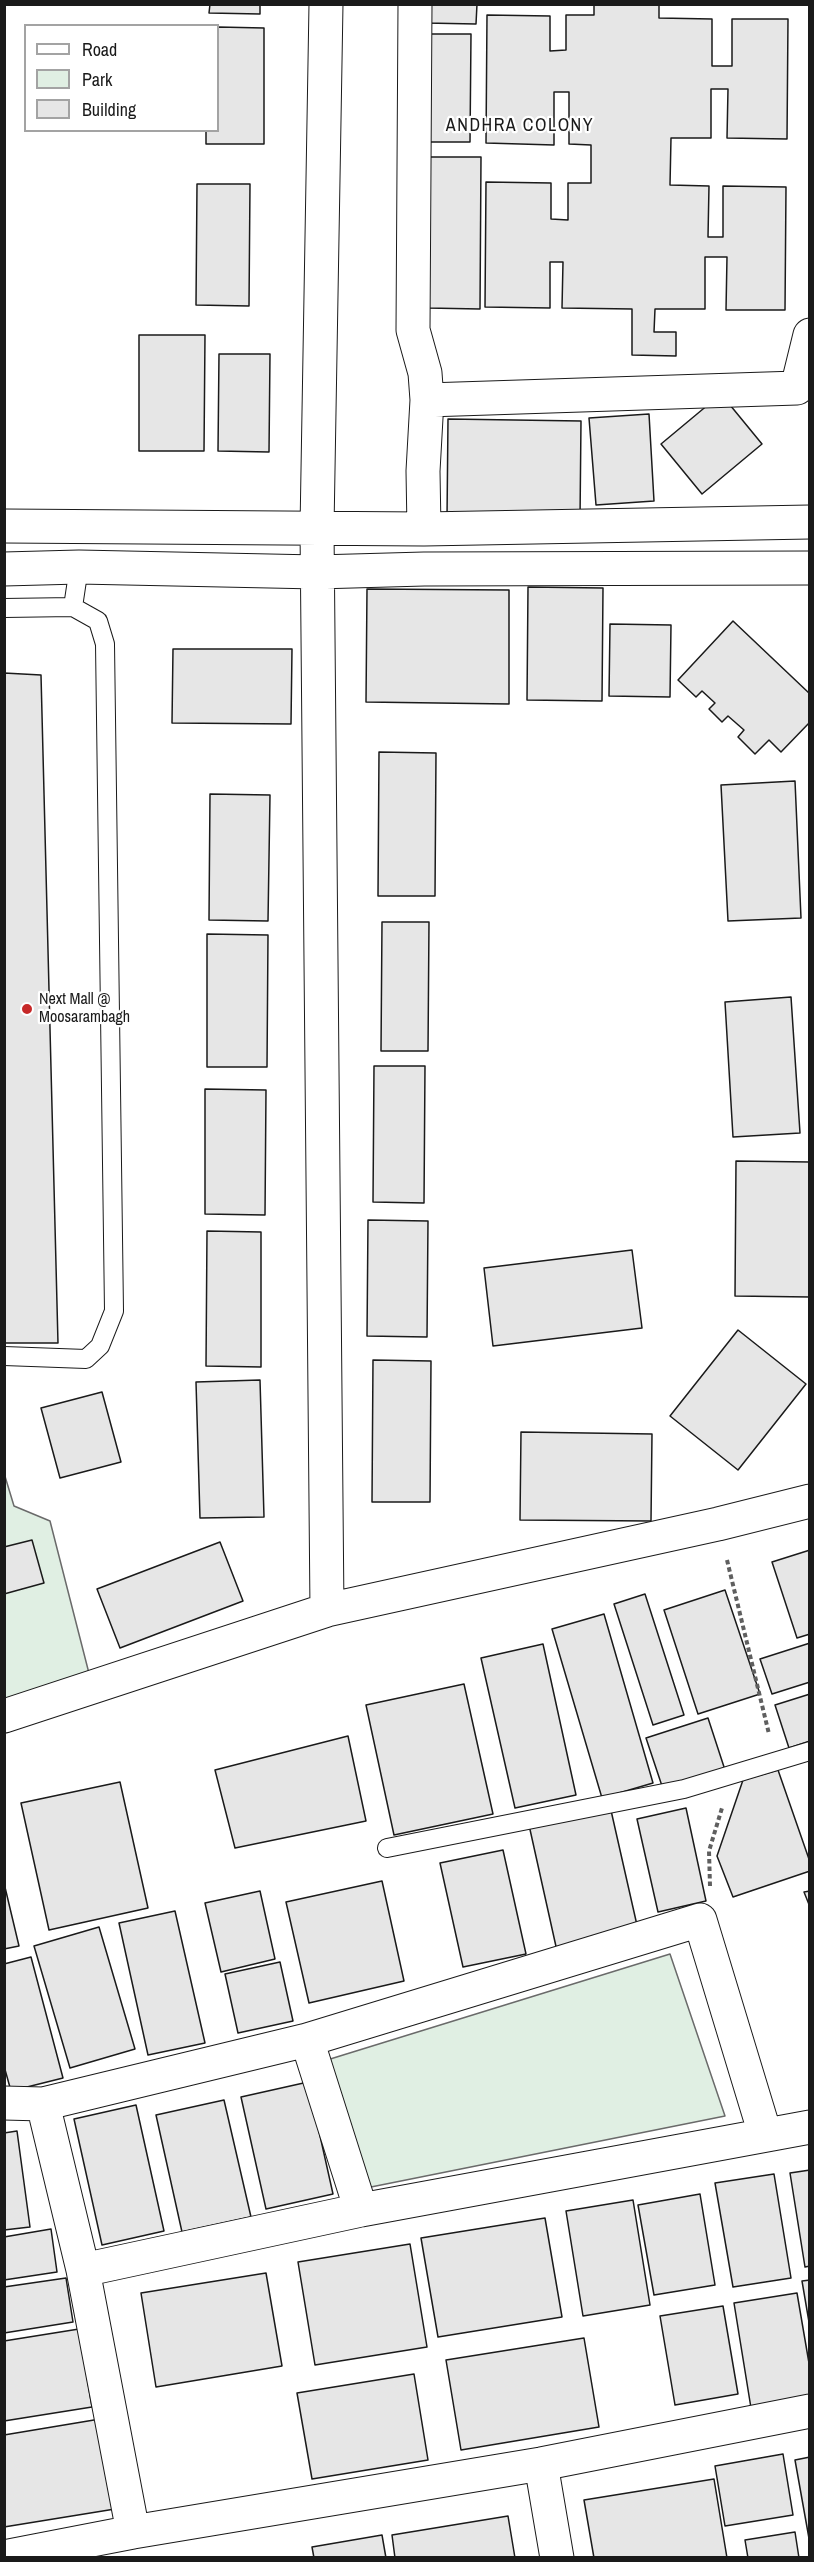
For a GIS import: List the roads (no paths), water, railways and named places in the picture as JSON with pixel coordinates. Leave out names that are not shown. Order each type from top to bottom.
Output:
[{"type":"street","points":[[326,4],[317,572],[327,1610]]},
{"type":"street","points":[[415,4],[413,330],[428,400],[423,471],[424,529]]},
{"type":"street","points":[[428,400],[797,388],[810,335]]},
{"type":"street","points":[[4,526],[424,529],[810,522]]},
{"type":"street","points":[[4,569],[79,567],[317,572],[424,569],[810,568]]},
{"type":"street","points":[[4,1716],[327,1610],[718,1524],[810,1501]]},
{"type":"street","points":[[4,2103],[43,2104],[307,2040],[700,1920],[765,2134]]},
{"type":"street","points":[[307,2040],[361,2210]]},
{"type":"street","points":[[43,2104],[83,2270],[134,2532]]},
{"type":"street","points":[[83,2270],[361,2210],[810,2127]]},
{"type":"street","points":[[4,2557],[134,2532],[541,2464],[810,2410]]},
{"type":"street","points":[[541,2464],[557,2558]]},
{"type":"lane","points":[[73,608],[79,567]]},
{"type":"lane","points":[[4,608],[73,608],[98,621],[105,644],[114,1311],[100,1346],[86,1359],[4,1356]]},
{"type":"lane","points":[[387,1848],[684,1789],[810,1751]]},
{"type":"place","name":"Next Mall @ Moosarambagh","points":[[27,1009]]},
{"type":"district","name":"ANDHRA COLONY","points":[[520,126]]}]
